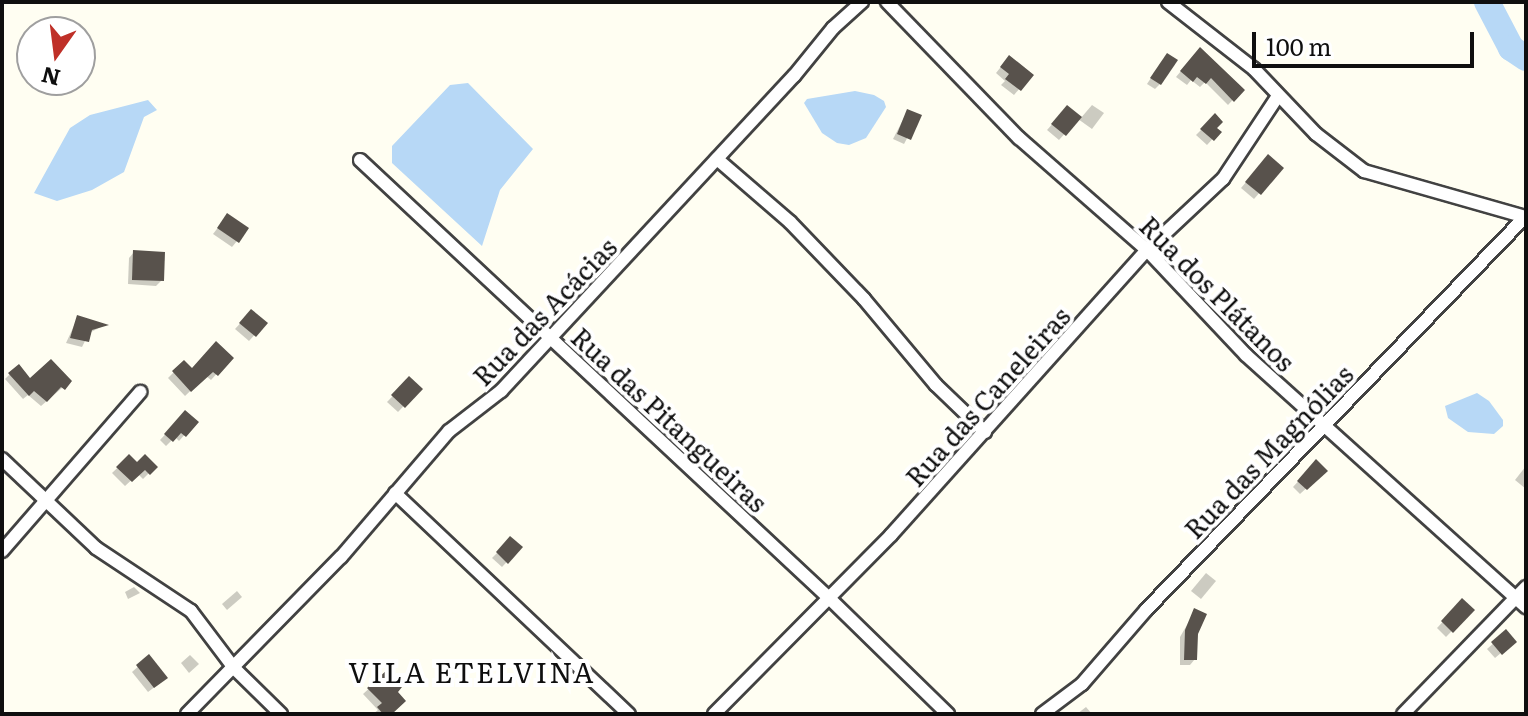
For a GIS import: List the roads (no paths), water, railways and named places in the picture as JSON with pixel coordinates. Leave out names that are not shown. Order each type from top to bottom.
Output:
[{"type":"street","name":"Rua das Acácias","points":[[187,714],[341,557],[449,431],[501,391],[717,159],[833,28],[862,2]]},
{"type":"street","name":"Rua dos Plátanos","points":[[887,2],[1019,138],[1147,250],[1246,355],[1521,603]]},
{"type":"street","points":[[1168,2],[1234,53],[1340,156],[1364,171],[1525,217]]},
{"type":"street","name":"Rua das Caneleiras","points":[[714,714],[985,432],[1147,250],[1223,179],[1278,96]]},
{"type":"street","points":[[717,159],[790,222],[864,299],[936,385],[985,432]]},
{"type":"street","name":"Rua das Pitangueiras","points":[[360,160],[828,597],[948,714]]},
{"type":"street","name":"Rua das Magnólias","points":[[1042,714],[1082,684],[1146,610],[1525,217]]},
{"type":"street","points":[[2,551],[140,392]]},
{"type":"street","points":[[2,459],[96,548],[191,611],[234,668],[281,714]]},
{"type":"street","points":[[395,493],[629,714]]},
{"type":"street","points":[[1403,714],[1521,603],[1526,587]]},
{"type":"water","points":[[468,83],[533,149],[500,190],[482,246],[392,163],[392,146],[450,85]]},
{"type":"water","points":[[855,91],[874,95],[884,101],[886,107],[866,138],[849,145],[837,143],[822,133],[804,103],[807,99]]},
{"type":"water","points":[[148,100],[157,110],[144,117],[124,172],[92,190],[57,201],[34,193],[70,128],[90,115]]},
{"type":"water","points":[[1477,393],[1489,401],[1503,420],[1503,426],[1494,434],[1468,432],[1448,418],[1445,406]]},
{"type":"waterway","points":[[1487,2],[1511,48],[1526,58]]},
{"type":"district","name":"VILA ETELVINA","points":[[472,671]]}]
